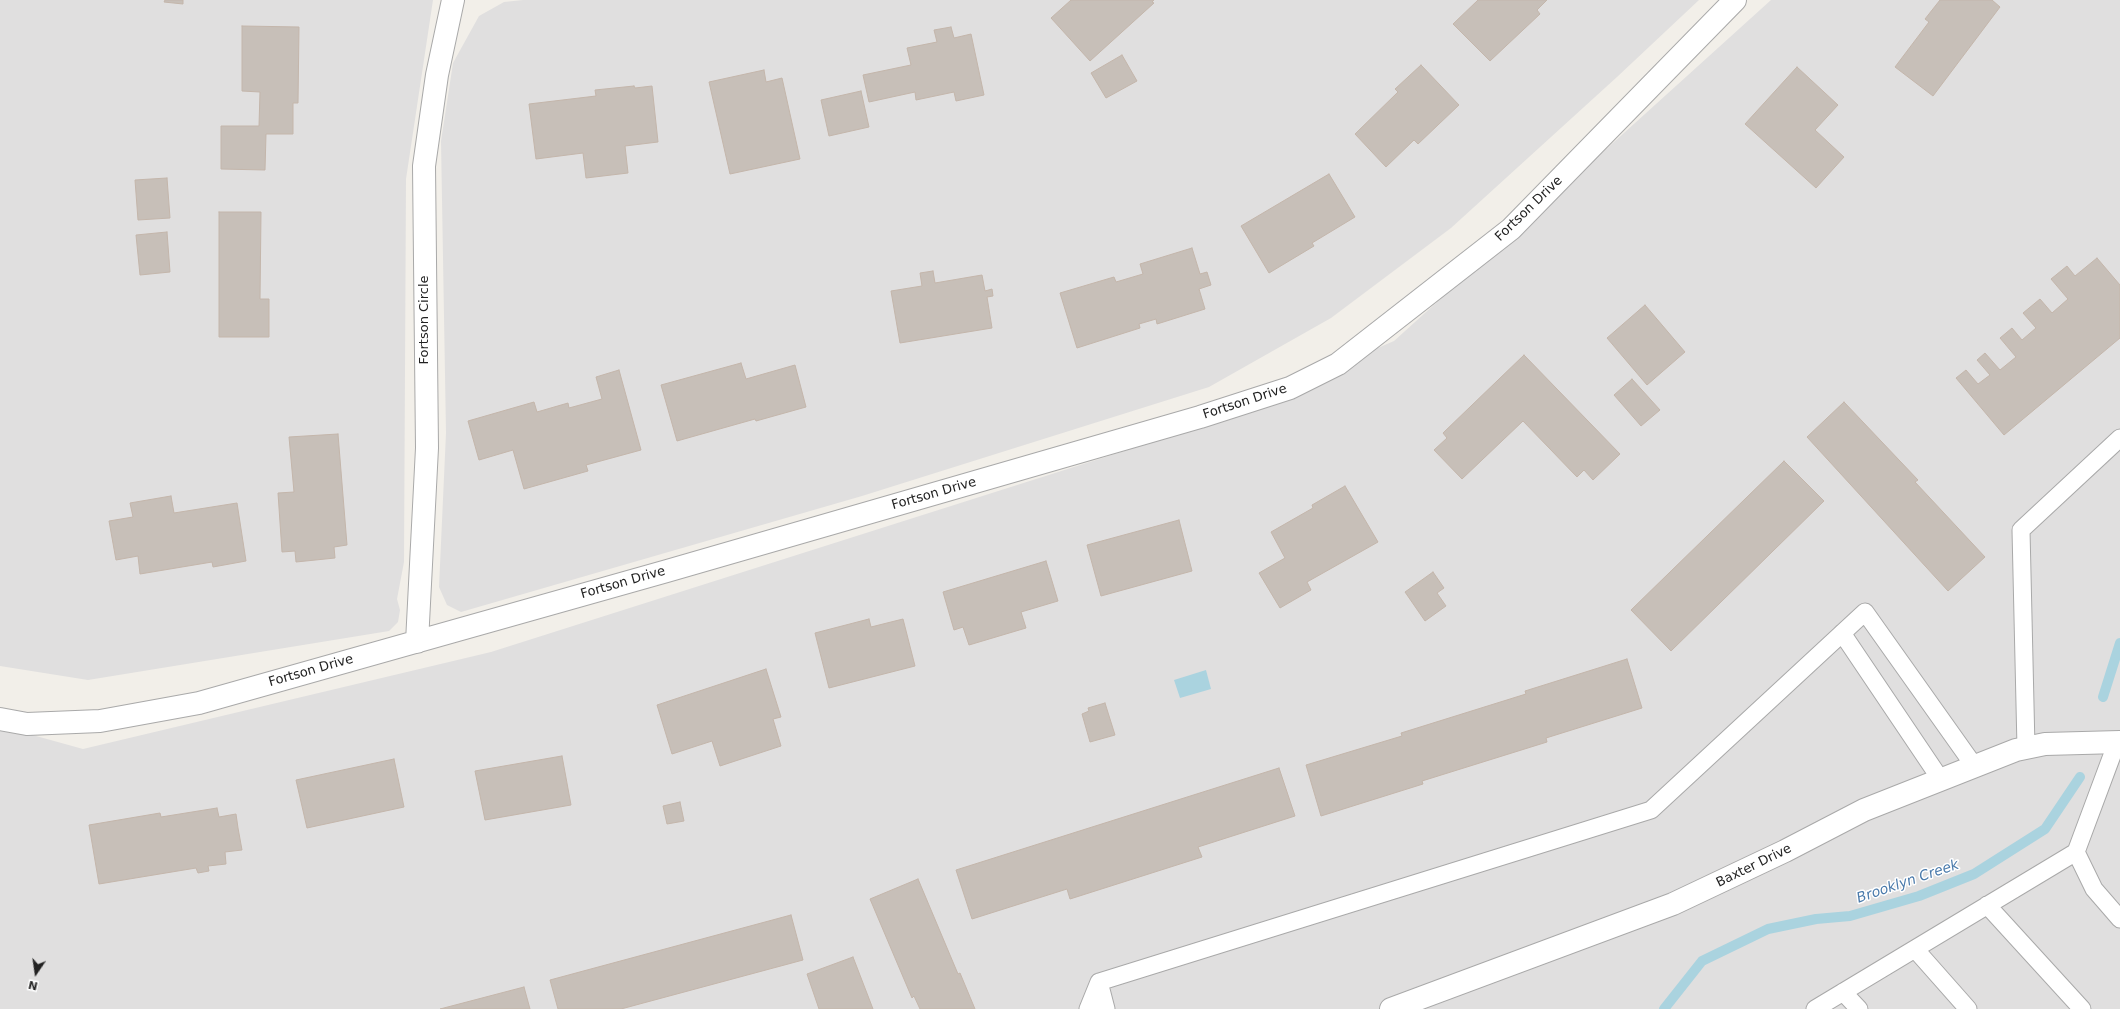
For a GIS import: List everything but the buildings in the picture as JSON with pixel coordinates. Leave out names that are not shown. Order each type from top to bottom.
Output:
[{"type":"street","name":"Fortson Circle","points":[[417,642],[427,448],[424,166],[437,75],[453,0]]},
{"type":"street","name":"Fortson Drive","points":[[0,719],[27,724],[100,721],[199,702],[417,642],[1200,417],[1290,388],[1338,364],[1511,229],[1735,0]]},
{"type":"street","name":"Baxter Drive","points":[[1391,1009],[1674,904],[1785,851],[1864,810],[2026,748],[2045,744],[2119,742]]},
{"type":"lane","points":[[2026,748],[2021,530],[2120,438]]},
{"type":"lane","points":[[1088,1009],[1100,982],[1651,810],[1865,612],[1975,767]]},
{"type":"lane","points":[[1842,633],[1941,780]]},
{"type":"lane","points":[[1815,1009],[2076,852],[2119,742]]},
{"type":"lane","points":[[2076,852],[2094,889],[2120,919]]},
{"type":"lane","points":[[1987,905],[2082,1009]]},
{"type":"lane","points":[[1915,949],[1968,1009]]},
{"type":"lane","points":[[1100,982],[1106,1009]]},
{"type":"lane","points":[[1843,992],[1859,1009]]},
{"type":"shaded area","points":[[0,0],[433,0],[406,179],[404,562],[397,599],[400,610],[398,622],[389,631],[88,680],[0,666]]},
{"type":"shaded area","points":[[523,0],[1699,0],[1451,228],[1331,318],[1209,387],[862,496],[461,612],[447,605],[439,587],[446,433],[441,141],[453,63],[479,16],[504,2]]},
{"type":"shaded area","points":[[1771,0],[2120,0],[2120,1009],[0,1009],[0,726],[83,749],[491,652],[1181,433],[1394,341]]},
{"type":"water","points":[[1206,670],[1211,689],[1180,698],[1174,680]]},
{"type":"waterway","name":"Brooklyn Creek","points":[[2103,697],[2120,643]]},
{"type":"waterway","name":"Brooklyn Creek","points":[[1664,1009],[1702,961],[1768,929],[1816,919],[1850,916],[1919,896],[1974,874],[2045,829],[2080,777]]}]
